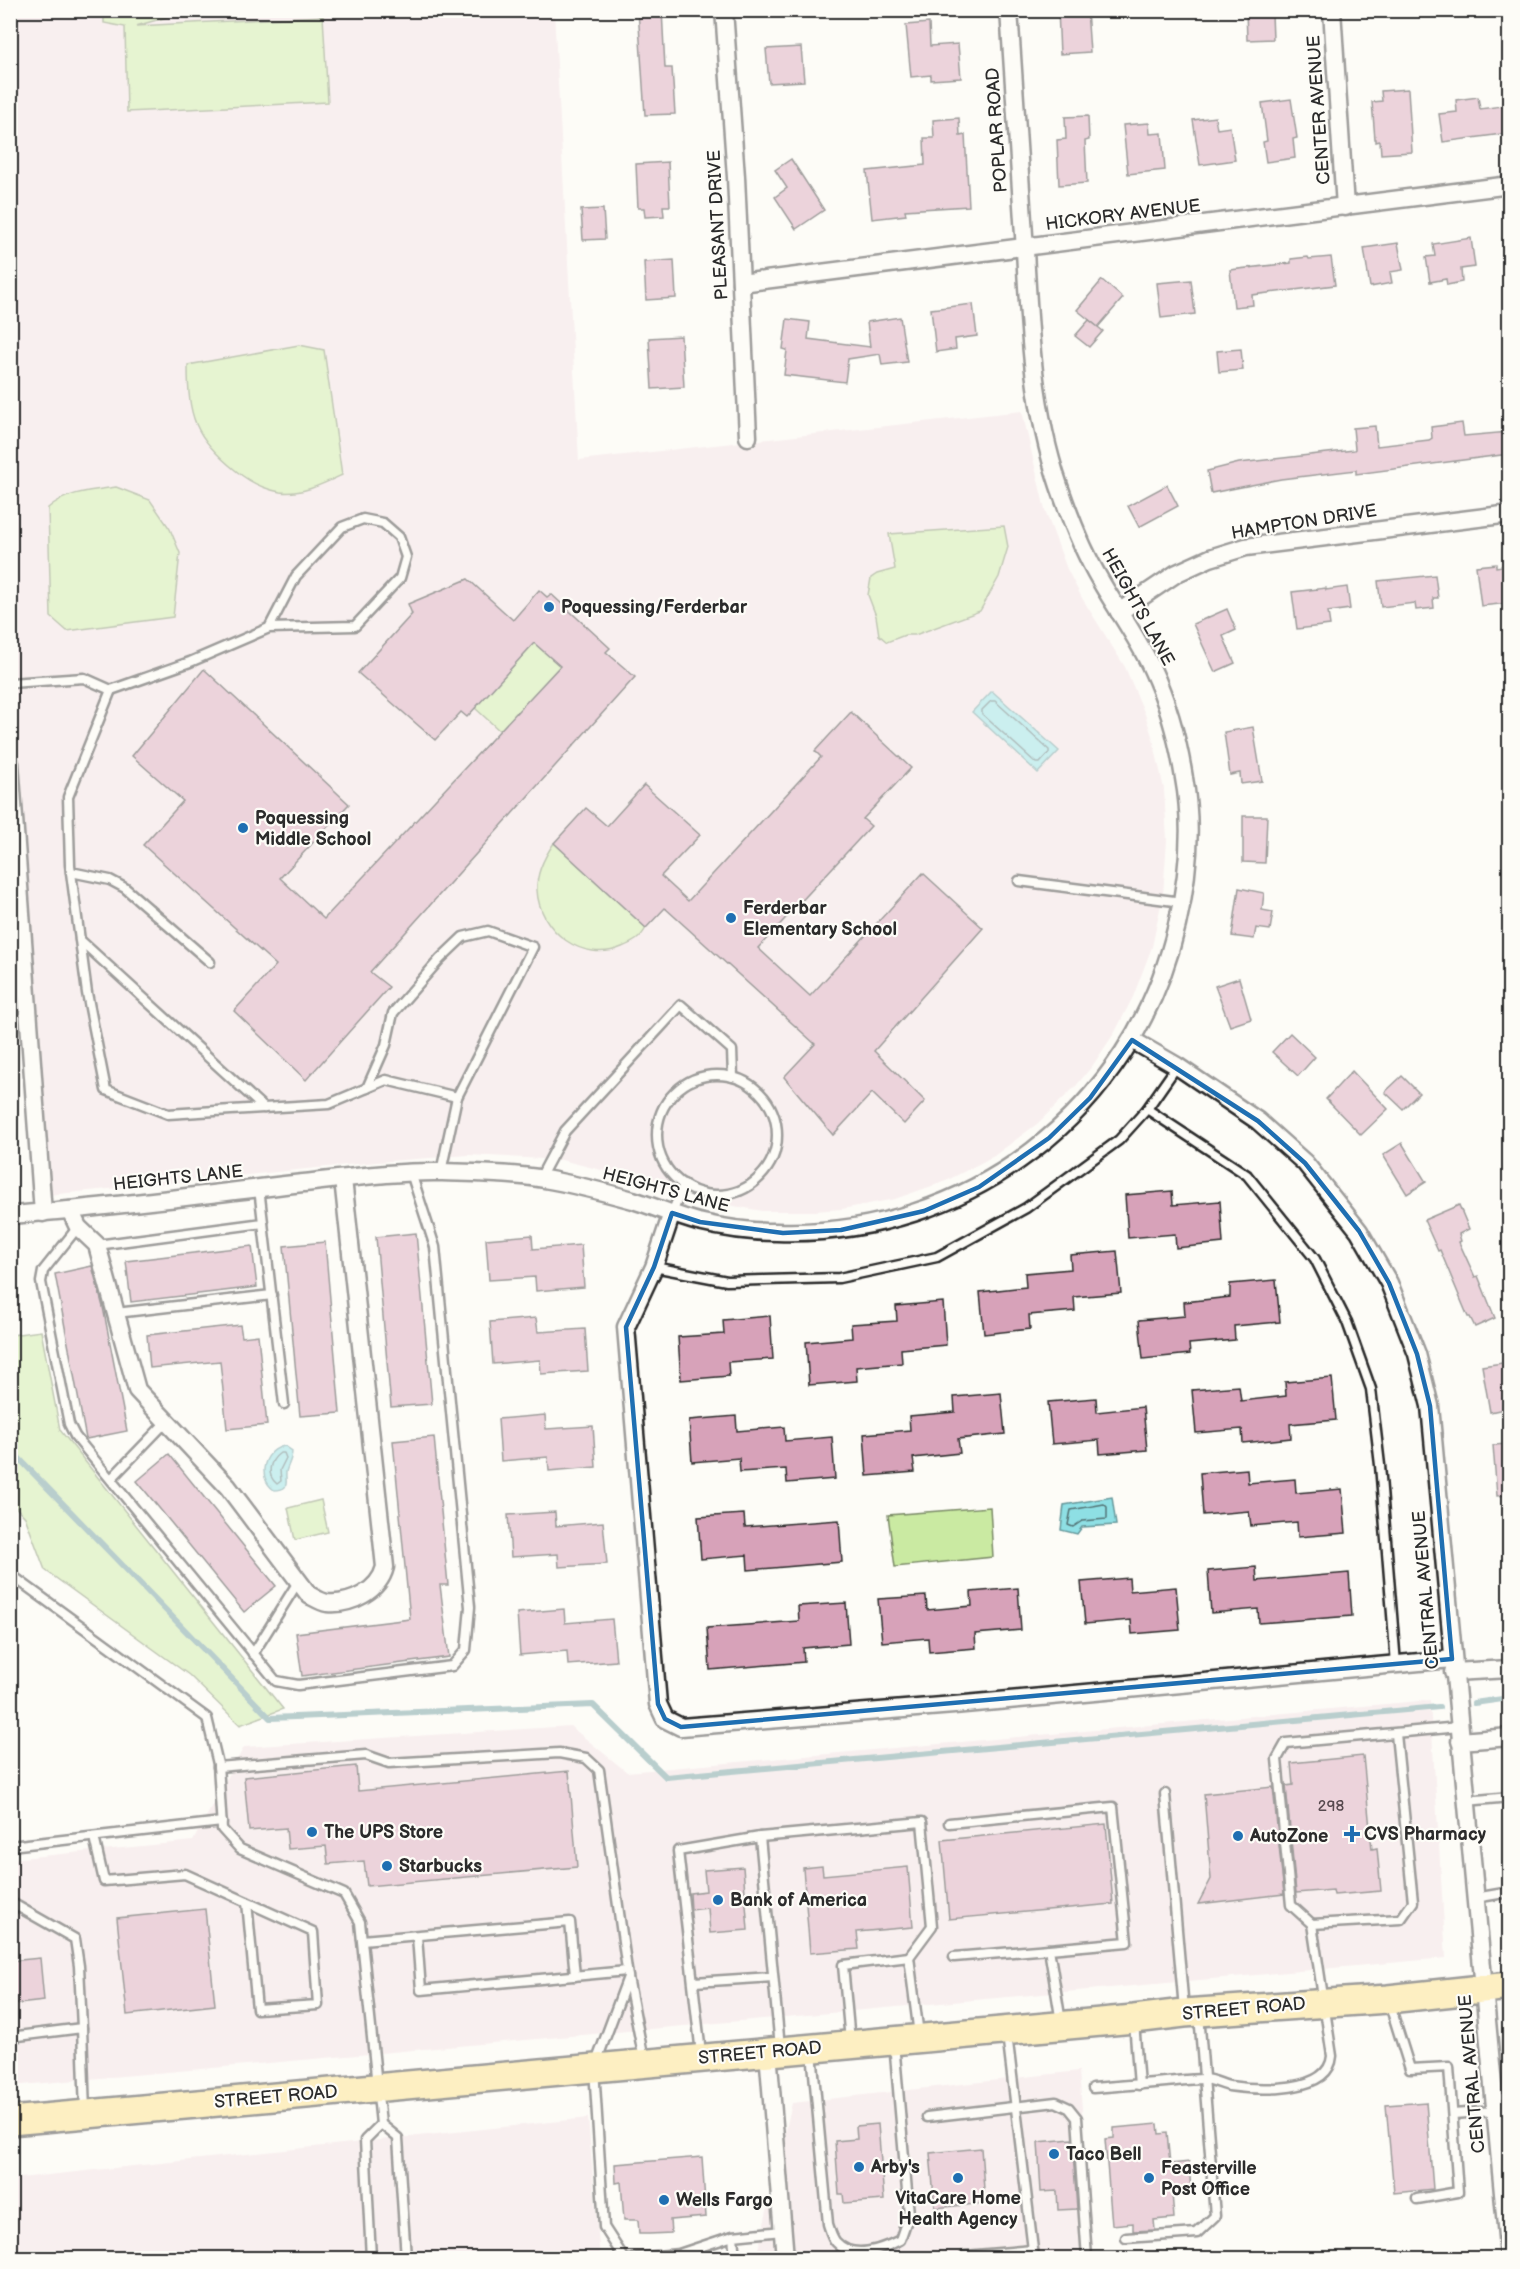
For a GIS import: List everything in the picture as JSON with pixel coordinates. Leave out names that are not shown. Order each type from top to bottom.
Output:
[{"type":"main road","name":"STREET ROAD","points":[[10,2121],[1192,2013],[1388,1999],[1497,1987]]},
{"type":"street","name":"PLEASANT DRIVE","points":[[724,10],[748,437]]},
{"type":"street","name":"POPLAR ROAD","points":[[1009,10],[1024,247]]},
{"type":"street","name":"CENTER AVENUE","points":[[1332,10],[1345,207]]},
{"type":"street","name":"HICKORY AVENUE","points":[[741,283],[1509,185]]},
{"type":"street","name":"HEIGHTS LANE","points":[[10,1215],[343,1179],[441,1172],[540,1178],[633,1200],[700,1222],[754,1231],[783,1233],[841,1230],[897,1219],[924,1210],[987,1182],[1049,1138],[1090,1098],[1108,1076],[1132,1040],[1162,976],[1172,949],[1183,902],[1187,865],[1188,807],[1176,737],[1155,675],[1081,545],[1054,471],[1035,378],[1024,247]]},
{"type":"street","name":"HAMPTON DRIVE","points":[[1119,612],[1177,573],[1210,558],[1246,547],[1509,514]]},
{"type":"street","points":[[10,763],[17,950],[43,1213]]},
{"type":"street","name":"CENTRAL AVENUE","points":[[1132,1040],[1177,1066],[1258,1121],[1305,1163],[1359,1231],[1389,1283],[1417,1354],[1430,1406],[1475,1898],[1497,1987],[1495,2111],[1506,2194],[1509,2259]]},
{"type":"street","points":[[70,1209],[78,1227],[97,1245],[137,1390],[228,1487],[309,1595],[325,1603],[338,1603],[356,1598],[375,1588],[385,1568],[343,1179]]},
{"type":"street","points":[[672,1213],[654,1267],[626,1327],[658,1704],[665,1719],[681,1727],[954,1705],[1396,1664],[1509,1669]]},
{"type":"street","points":[[1459,1734],[1509,1737]]},
{"type":"street","points":[[774,2051],[785,2259]]},
{"type":"lane","points":[[10,683],[84,678],[111,690],[190,663],[269,628],[356,626],[400,578],[406,557],[399,537],[383,523],[363,519],[342,527],[296,576],[269,628]]},
{"type":"lane","points":[[111,690],[68,797],[71,872],[87,993],[106,1090],[168,1114],[329,1104],[386,1080],[457,1097]]},
{"type":"lane","points":[[71,872],[110,880],[125,888],[210,962]]},
{"type":"lane","points":[[1019,881],[1183,902]]},
{"type":"lane","points":[[367,1088],[386,1045],[393,1013],[440,959],[464,937],[488,931],[533,947],[457,1097],[441,1172]]},
{"type":"lane","points":[[80,940],[264,1108]]},
{"type":"lane","points":[[540,1178],[565,1131],[681,1005],[732,1050],[733,1077]]},
{"type":"lane","points":[[654,1267],[727,1281],[840,1278],[937,1257],[1026,1208],[1119,1140],[1147,1109],[1177,1066]]},
{"type":"lane","points":[[714,1075],[733,1077],[751,1085],[765,1098],[774,1115],[777,1134],[774,1153],[765,1170],[752,1184],[733,1193],[712,1195],[692,1190],[684,1185],[675,1179],[663,1162],[657,1143],[658,1122],[666,1103],[678,1088],[695,1078],[714,1075]]},
{"type":"lane","points":[[1147,1109],[1247,1175],[1315,1259],[1347,1322],[1371,1389],[1380,1465],[1396,1664]]},
{"type":"lane","points":[[78,1227],[43,1271],[41,1282],[69,1424],[75,1436],[276,1681],[298,1685],[452,1666],[466,1650],[470,1607],[435,1247],[411,1173]]},
{"type":"lane","points":[[672,1213],[684,1185]]},
{"type":"lane","points":[[259,1188],[284,1404]]},
{"type":"lane","points":[[97,1245],[263,1222]]},
{"type":"lane","points":[[116,1313],[272,1295]]},
{"type":"lane","points":[[111,1479],[166,1422]]},
{"type":"lane","points":[[10,1574],[207,1718],[218,1767],[222,1829],[240,1849],[344,1894],[360,1922],[381,2124],[398,2138],[406,2259]]},
{"type":"lane","points":[[253,1654],[298,1582]]},
{"type":"lane","points":[[1093,2088],[1204,2079],[1228,2086],[1285,2087],[1317,2080],[1325,2074],[1331,2066],[1332,2056],[1312,1924],[1291,1905],[1277,1759],[1286,1743],[1396,1734],[1459,1734]]},
{"type":"lane","points":[[1312,1924],[1401,1919],[1413,1902],[1396,1734]]},
{"type":"lane","points":[[218,1767],[366,1755],[389,1763],[559,1753],[586,1758],[599,1770],[627,1974],[645,2063]]},
{"type":"lane","points":[[1126,2238],[1197,2233],[1215,2216],[1204,2079],[1192,2013],[1165,1794]]},
{"type":"lane","points":[[1466,1801],[1509,1797]]},
{"type":"lane","points":[[949,1823],[1113,1808],[1127,1942],[954,1957]]},
{"type":"lane","points":[[10,1846],[222,1822]]},
{"type":"lane","points":[[702,2057],[678,1851],[760,1837],[922,1822],[932,1926],[909,1957],[907,2040],[909,2214],[900,2240],[881,2250],[854,2252],[836,2242],[828,2224],[812,2048]]},
{"type":"lane","points":[[94,1837],[104,1881],[185,1874],[247,1902],[313,1932],[318,2005],[256,2009],[247,1902]]},
{"type":"lane","points":[[760,1837],[773,1977],[774,2051]]},
{"type":"lane","points":[[1475,1898],[1509,1893]]},
{"type":"lane","points":[[10,1902],[75,1939],[79,1966],[85,2115]]},
{"type":"lane","points":[[362,1940],[570,1922],[575,1976]]},
{"type":"lane","points":[[417,1936],[421,1990],[575,1976],[627,1974]]},
{"type":"lane","points":[[1049,1949],[1061,2026]]},
{"type":"lane","points":[[851,2045],[843,1965],[909,1957]]},
{"type":"lane","points":[[624,2259],[604,2227],[594,2068],[627,1974]]},
{"type":"lane","points":[[694,1982],[773,1977]]},
{"type":"lane","points":[[1388,1999],[1410,2069],[1449,2067],[1458,2192],[1417,2199]]},
{"type":"lane","points":[[1134,2019],[1139,2085]]},
{"type":"lane","points":[[10,2037],[82,2028]]},
{"type":"lane","points":[[965,2256],[1034,2254],[1006,2031]]},
{"type":"lane","points":[[927,2117],[1056,2102],[1069,2108],[1077,2118],[1087,2259]]},
{"type":"lane","points":[[1453,2114],[1495,2111]]},
{"type":"lane","points":[[370,2259],[365,2140],[381,2124]]},
{"type":"lane","points":[[634,2259],[679,2254],[734,2236],[782,2231]]},
{"type":"lane","points":[[734,2236],[735,2259]]},
{"type":"highlighted area","points":[[1132,1040],[1258,1121],[1305,1163],[1359,1231],[1389,1283],[1417,1354],[1430,1406],[1452,1659],[681,1727],[665,1719],[658,1704],[626,1327],[654,1267],[672,1213],[700,1222],[783,1233],[841,1230],[924,1211],[979,1187],[1049,1138],[1090,1098]]},
{"type":"shaded area","name":"Poquessing/Ferderbar","points":[[10,11],[554,11],[579,460],[1022,411],[1045,510],[1067,569],[1082,598],[1125,667],[1145,714],[1164,789],[1167,840],[1163,895],[1152,947],[1133,997],[1115,1032],[1093,1065],[1076,1086],[1037,1124],[994,1156],[946,1181],[895,1199],[842,1209],[815,1211],[762,1211],[711,1202],[649,1182],[561,1160],[469,1155],[49,1195],[10,616]]},
{"type":"shaded area","points":[[1430,1700],[1446,1958],[11,2086],[11,1859],[193,1841],[244,1747],[570,1726],[627,1772]]},
{"type":"shaded area","points":[[1079,2071],[1094,2258],[756,2258],[792,2103]]},
{"type":"shaded area","points":[[588,2118],[600,2257],[650,2258],[11,2258],[10,2179]]},
{"type":"green space","points":[[104,11],[188,11],[136,26],[323,16],[328,102],[127,112],[125,27],[104,23]]},
{"type":"green space","points":[[299,345],[324,350],[342,475],[304,490],[280,492],[262,487],[240,474],[210,447],[202,436],[192,412],[188,365]]},
{"type":"green space","points":[[116,487],[150,500],[170,529],[180,553],[173,617],[67,631],[51,617],[48,508],[71,495]]},
{"type":"green space","points":[[1004,526],[1008,547],[999,577],[980,611],[915,635],[905,635],[887,642],[879,635],[876,616],[868,595],[871,578],[895,569],[889,534]]},
{"type":"green space","points":[[534,643],[560,666],[500,731],[475,708]]},
{"type":"green space","points":[[554,843],[646,928],[639,938],[622,947],[607,951],[593,951],[578,947],[554,931],[540,905],[537,890],[542,865]]},
{"type":"green space","points":[[41,1331],[60,1430],[283,1709],[240,1725],[189,1675],[45,1570],[25,1517],[10,1501],[11,1335]]},
{"type":"green space","points":[[321,1500],[328,1532],[295,1540],[288,1508]]},
{"type":"green space","points":[[990,1507],[993,1557],[895,1567],[888,1515]]},
{"type":"water","points":[[992,691],[1059,751],[1038,773],[972,712]]},
{"type":"water","points":[[285,1446],[292,1451],[286,1472],[286,1485],[283,1489],[274,1490],[265,1478],[265,1464],[272,1452]]},
{"type":"water","points":[[1112,1497],[1116,1525],[1082,1527],[1077,1534],[1061,1530],[1064,1505]]},
{"type":"building","points":[[638,10],[662,10],[665,68],[672,68],[675,114],[645,115]]},
{"type":"building","points":[[1058,10],[1087,10],[1090,52],[1060,54]]},
{"type":"building","points":[[1246,10],[1263,10],[1263,14],[1272,14],[1273,39],[1247,40]]},
{"type":"building","points":[[929,23],[930,46],[958,44],[961,78],[931,80],[931,75],[911,77],[906,25]]},
{"type":"building","points":[[801,47],[804,81],[769,83],[766,49]]},
{"type":"building","points":[[1408,89],[1412,152],[1381,154],[1380,141],[1376,142],[1375,139],[1372,102],[1382,101],[1381,91]]},
{"type":"building","points":[[1478,97],[1480,109],[1509,105],[1509,133],[1443,142],[1439,114],[1457,112],[1456,100]]},
{"type":"building","points":[[1291,99],[1297,138],[1293,139],[1295,158],[1266,162],[1263,142],[1267,141],[1262,103]]},
{"type":"building","points":[[1088,116],[1089,140],[1085,141],[1087,183],[1059,185],[1057,140],[1066,139],[1065,117]]},
{"type":"building","points":[[1215,117],[1217,129],[1230,127],[1235,160],[1200,165],[1193,120]]},
{"type":"building","points":[[959,118],[960,136],[965,135],[969,206],[905,210],[906,215],[872,219],[867,171],[925,165],[924,138],[934,138],[933,120]]},
{"type":"building","points":[[1149,123],[1150,134],[1162,133],[1165,170],[1128,174],[1123,125]]},
{"type":"building","points":[[791,159],[824,210],[796,229],[775,197],[787,188],[775,170]]},
{"type":"building","points":[[668,162],[670,206],[663,206],[664,216],[645,217],[644,208],[638,208],[636,164]]},
{"type":"building","points":[[603,209],[605,239],[583,240],[581,210]]},
{"type":"building","points":[[1471,238],[1475,267],[1461,269],[1462,282],[1447,285],[1446,279],[1430,282],[1426,257],[1435,256],[1433,244]]},
{"type":"building","points":[[1398,243],[1403,270],[1390,272],[1392,283],[1370,287],[1364,248]]},
{"type":"building","points":[[1308,257],[1309,259],[1331,257],[1335,285],[1252,295],[1253,305],[1234,307],[1230,270],[1291,263],[1291,259]]},
{"type":"building","points":[[674,260],[676,298],[646,300],[644,262]]},
{"type":"building","points":[[1102,280],[1123,298],[1098,327],[1077,310]]},
{"type":"building","points":[[1191,280],[1195,314],[1161,318],[1157,283]]},
{"type":"building","points":[[973,304],[977,336],[955,339],[956,349],[936,352],[931,309]]},
{"type":"building","points":[[900,317],[907,362],[882,365],[880,354],[848,359],[845,382],[784,375],[787,350],[783,349],[787,319],[810,322],[808,339],[870,347],[867,322]]},
{"type":"building","points":[[1089,320],[1103,331],[1089,347],[1075,336]]},
{"type":"building","points":[[681,336],[684,387],[652,389],[649,338]]},
{"type":"building","points":[[1241,349],[1243,370],[1219,372],[1217,351]]},
{"type":"building","points":[[1462,423],[1464,436],[1509,432],[1509,454],[1356,474],[1356,470],[1281,479],[1211,493],[1207,471],[1239,463],[1354,450],[1353,428],[1375,426],[1377,446],[1429,440],[1432,438],[1431,427]]},
{"type":"building","points":[[1167,485],[1178,506],[1139,527],[1128,506]]},
{"type":"building","points":[[1496,564],[1496,567],[1509,565],[1509,603],[1481,606],[1476,566]]},
{"type":"building","points":[[1435,575],[1438,598],[1433,598],[1434,608],[1416,610],[1415,603],[1381,607],[1378,581]]},
{"type":"building","name":"Poquessing Middle School","points":[[468,579],[513,620],[539,590],[547,597],[551,594],[610,648],[606,652],[635,677],[370,972],[389,987],[306,1080],[234,1011],[276,965],[143,845],[183,801],[132,756],[204,669],[349,804],[280,878],[324,919],[560,666],[534,643],[467,717],[461,712],[435,740],[358,673],[412,614],[408,604]]},
{"type":"building","points":[[1347,587],[1350,609],[1328,612],[1330,625],[1297,629],[1292,592]]},
{"type":"building","points":[[1227,609],[1236,630],[1223,636],[1235,663],[1215,672],[1193,624]]},
{"type":"building","name":"Ferderbar Elementary School","points":[[851,712],[911,768],[863,819],[871,826],[758,948],[810,996],[923,873],[983,928],[874,1051],[925,1101],[904,1124],[872,1093],[833,1135],[784,1077],[815,1044],[665,908],[646,928],[554,843],[586,808],[607,826],[644,785],[700,835],[661,876],[688,901],[821,757],[815,751]]},
{"type":"building","points":[[1253,727],[1262,781],[1241,784],[1240,773],[1230,775],[1224,732]]},
{"type":"building","points":[[1243,816],[1267,816],[1265,863],[1243,862]]},
{"type":"building","points":[[1239,888],[1264,893],[1262,910],[1273,912],[1270,930],[1256,928],[1254,939],[1232,936]]},
{"type":"building","points":[[1239,978],[1251,1019],[1230,1026],[1215,986]]},
{"type":"building","points":[[1290,1033],[1315,1057],[1298,1076],[1272,1052]]},
{"type":"building","points":[[1352,1071],[1388,1109],[1361,1135],[1326,1099]]},
{"type":"building","points":[[1402,1076],[1419,1093],[1403,1109],[1385,1092]]},
{"type":"building","points":[[1402,1143],[1426,1182],[1407,1194],[1383,1155]]},
{"type":"building","points":[[1172,1191],[1173,1205],[1220,1201],[1223,1243],[1176,1248],[1175,1234],[1128,1238],[1125,1195]]},
{"type":"building","points":[[1459,1205],[1469,1229],[1459,1234],[1461,1241],[1459,1242],[1475,1277],[1478,1276],[1495,1318],[1475,1327],[1468,1317],[1440,1250],[1438,1251],[1424,1220]]},
{"type":"building","points":[[416,1233],[432,1404],[391,1407],[376,1237]]},
{"type":"building","points":[[532,1235],[533,1249],[581,1245],[584,1287],[536,1291],[535,1277],[489,1280],[486,1239]]},
{"type":"building","points":[[325,1242],[340,1413],[300,1416],[284,1246]]},
{"type":"building","points":[[252,1246],[257,1287],[131,1302],[126,1261]]},
{"type":"building","points":[[1117,1251],[1121,1293],[1074,1297],[1075,1311],[1029,1315],[1030,1329],[984,1334],[980,1292],[1026,1287],[1025,1273],[1071,1269],[1070,1255]]},
{"type":"building","points":[[92,1266],[103,1307],[127,1431],[86,1439],[55,1274]]},
{"type":"building","points":[[1276,1280],[1280,1322],[1234,1326],[1235,1340],[1189,1344],[1190,1354],[1143,1359],[1139,1320],[1185,1316],[1184,1302],[1230,1297],[1230,1284]]},
{"type":"building","points":[[943,1302],[946,1345],[901,1349],[902,1363],[856,1367],[857,1381],[809,1385],[806,1342],[852,1338],[851,1324],[897,1321],[896,1306]]},
{"type":"building","points":[[770,1316],[773,1359],[728,1362],[729,1376],[681,1380],[678,1337],[724,1334],[723,1320]]},
{"type":"building","points":[[536,1318],[538,1332],[585,1329],[588,1371],[541,1374],[540,1360],[493,1364],[490,1322]]},
{"type":"building","points":[[240,1325],[242,1337],[258,1335],[267,1425],[227,1429],[220,1361],[150,1368],[147,1335]]},
{"type":"building","points":[[1509,1362],[1509,1408],[1490,1412],[1482,1366]]},
{"type":"building","points":[[1332,1378],[1336,1420],[1290,1424],[1291,1438],[1243,1443],[1242,1429],[1196,1433],[1192,1390],[1239,1386],[1241,1401],[1286,1396],[1285,1382]]},
{"type":"building","points":[[1001,1393],[1005,1434],[958,1439],[960,1453],[913,1458],[915,1472],[867,1476],[864,1434],[910,1430],[909,1416],[955,1412],[954,1397]]},
{"type":"building","points":[[1096,1398],[1097,1412],[1143,1407],[1147,1450],[1100,1454],[1099,1440],[1052,1444],[1048,1402]]},
{"type":"building","points":[[545,1415],[546,1429],[593,1426],[596,1467],[549,1471],[548,1457],[501,1461],[498,1419]]},
{"type":"building","points":[[736,1416],[737,1431],[784,1427],[785,1441],[832,1437],[835,1479],[787,1483],[786,1469],[740,1472],[739,1458],[692,1462],[689,1420]]},
{"type":"building","points":[[434,1437],[448,1585],[440,1585],[449,1657],[302,1676],[296,1633],[410,1619],[393,1441]]},
{"type":"building","points":[[1509,1444],[1509,1495],[1497,1496],[1493,1445]]},
{"type":"building","points":[[169,1454],[276,1586],[244,1612],[137,1481]]},
{"type":"building","points":[[1247,1469],[1248,1483],[1295,1479],[1296,1493],[1342,1489],[1346,1533],[1298,1537],[1297,1522],[1251,1526],[1249,1511],[1203,1515],[1200,1473]]},
{"type":"building","points":[[555,1512],[556,1526],[603,1522],[607,1564],[559,1567],[558,1554],[511,1557],[508,1515]]},
{"type":"building","points":[[744,1514],[745,1527],[839,1520],[842,1562],[748,1570],[747,1555],[701,1559],[698,1517]]},
{"type":"building","points":[[1256,1567],[1257,1581],[1349,1573],[1352,1616],[1259,1623],[1258,1609],[1211,1613],[1208,1571]]},
{"type":"building","points":[[1129,1578],[1130,1591],[1176,1587],[1180,1630],[1132,1634],[1131,1620],[1085,1624],[1081,1582]]},
{"type":"building","points":[[1018,1588],[1021,1630],[975,1634],[976,1648],[929,1652],[928,1638],[882,1642],[878,1599],[926,1596],[927,1610],[972,1606],[971,1592]]},
{"type":"building","points":[[846,1603],[849,1644],[803,1648],[804,1662],[710,1670],[707,1628],[799,1621],[798,1606]]},
{"type":"building","points":[[564,1609],[565,1623],[612,1619],[616,1661],[568,1665],[567,1651],[520,1655],[517,1613]]},
{"type":"building","name":"CVS Pharmacy","points":[[1363,1756],[1372,1849],[1377,1848],[1381,1891],[1334,1895],[1333,1890],[1296,1893],[1286,1786],[1293,1785],[1291,1763]]},
{"type":"building","points":[[356,1766],[358,1791],[569,1771],[577,1867],[367,1886],[364,1861],[328,1864],[326,1846],[288,1849],[286,1828],[249,1831],[244,1777]]},
{"type":"building","name":"AutoZone","points":[[1273,1787],[1284,1894],[1198,1904],[1211,1879],[1204,1794]]},
{"type":"building","points":[[1106,1824],[1113,1904],[949,1919],[942,1840]]},
{"type":"building","points":[[822,1866],[823,1875],[908,1867],[913,1927],[857,1932],[859,1949],[810,1953],[803,1868]]},
{"type":"building","name":"Bank of America","points":[[743,1867],[748,1930],[710,1933],[708,1908],[691,1910],[690,1893],[706,1891],[704,1870]]},
{"type":"building","points":[[205,1909],[215,2005],[127,2015],[117,1918]]},
{"type":"building","points":[[40,1958],[44,2001],[10,2005],[10,1961]]},
{"type":"building","points":[[1426,2102],[1433,2189],[1394,2193],[1386,2105]]},
{"type":"building","name":"Arby's","points":[[878,2124],[884,2200],[844,2203],[843,2194],[839,2194],[835,2141],[857,2139],[856,2126]]},
{"type":"building","name":"Feasterville Post Office","points":[[1158,2124],[1159,2134],[1167,2133],[1170,2164],[1189,2162],[1191,2192],[1172,2193],[1174,2218],[1154,2220],[1155,2230],[1133,2231],[1133,2223],[1112,2225],[1105,2139],[1114,2138],[1114,2128]]},
{"type":"building","points":[[1072,2139],[1077,2209],[1058,2210],[1057,2191],[1041,2192],[1038,2142]]},
{"type":"building","name":"VitaCare Home Health Agency","points":[[981,2148],[985,2203],[935,2208],[930,2153]]},
{"type":"building","name":"Wells Fargo","points":[[702,2157],[706,2217],[670,2220],[671,2233],[649,2234],[639,2234],[638,2220],[624,2220],[621,2182],[616,2183],[615,2164]]},
{"type":"waterway","points":[[10,1449],[270,1718],[593,1705],[666,1777],[1439,1707]]},
{"type":"waterway","points":[[1474,1703],[1510,1698]]},
{"type":"place","name":"Poquessing/Ferderbar","points":[[549,607]]},
{"type":"place","name":"Poquessing Middle School","points":[[243,828]]},
{"type":"place","name":"Ferderbar Elementary School","points":[[731,918]]},
{"type":"place","name":"The UPS Store","points":[[312,1832]]},
{"type":"place","name":"CVS Pharmacy","points":[[1352,1834]]},
{"type":"place","name":"AutoZone","points":[[1238,1836]]},
{"type":"place","name":"Starbucks","points":[[387,1866]]},
{"type":"place","name":"Bank of America","points":[[718,1900]]},
{"type":"place","name":"Taco Bell","points":[[1054,2154]]},
{"type":"place","name":"Arby's","points":[[859,2167]]},
{"type":"place","name":"VitaCare Home Health Agency","points":[[958,2178]]},
{"type":"place","name":"Feasterville Post Office","points":[[1149,2178]]},
{"type":"place","name":"Wells Fargo","points":[[664,2200]]}]
